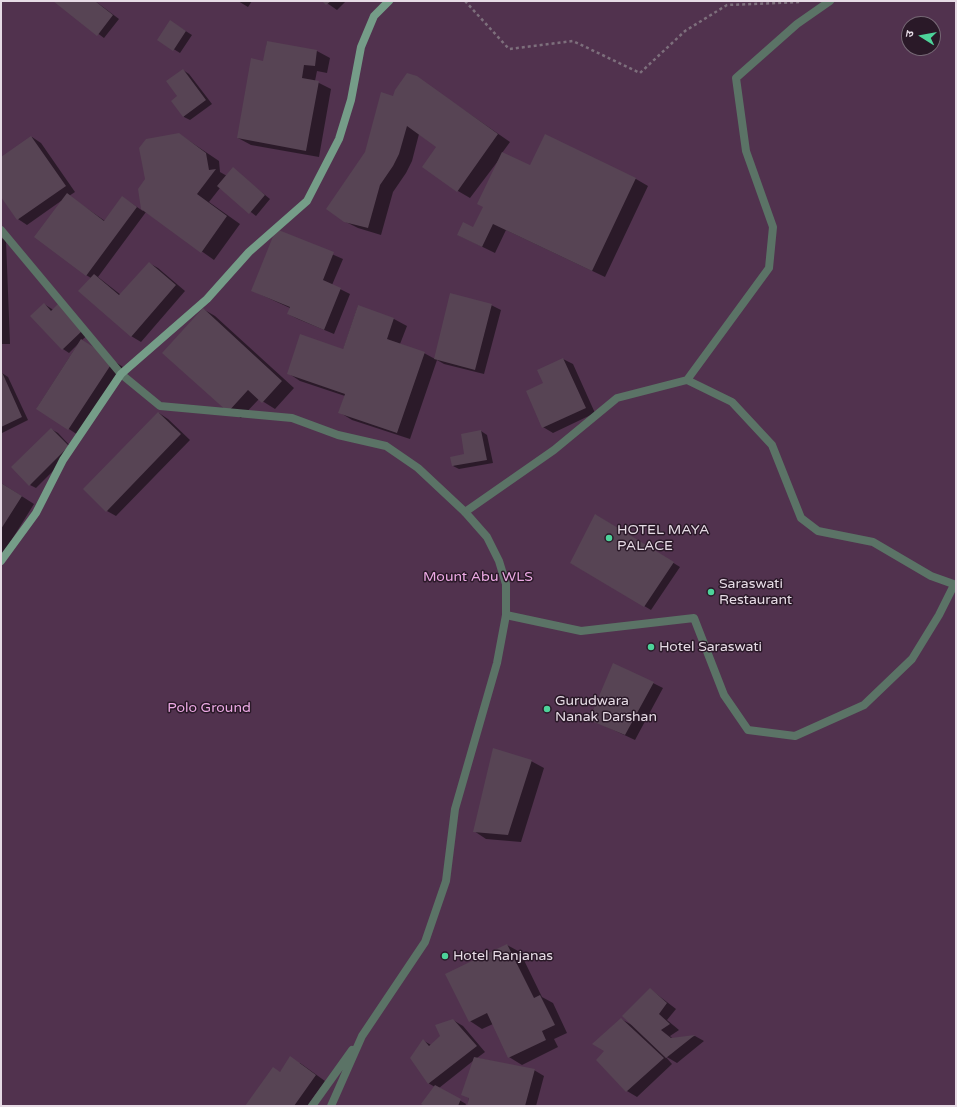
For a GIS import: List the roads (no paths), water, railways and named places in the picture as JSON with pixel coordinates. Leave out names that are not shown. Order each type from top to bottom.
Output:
[{"type":"main road","points":[[1,561],[36,513],[63,460],[121,374],[207,299],[249,252],[307,201],[340,140],[361,48],[374,16],[389,1]]},
{"type":"street","points":[[465,512],[554,450],[618,398],[687,380],[769,268],[773,228],[746,151],[736,78],[797,24],[830,1]]},
{"type":"street","points":[[1,230],[121,374],[160,406],[292,418],[338,435],[386,446],[418,468],[465,512],[487,537],[498,561],[506,584],[506,615],[497,663],[455,809],[446,881],[426,942],[312,1106]]},
{"type":"street","points":[[506,615],[581,630],[694,618],[724,695],[748,730],[795,736],[864,706],[912,659],[939,615],[955,585],[931,576],[873,542],[818,531],[801,518],[772,445],[732,402],[687,380]]},
{"type":"street","points":[[331,1106],[365,1031]]},
{"type":"place","name":"HOTEL MAYA PALACE","points":[[609,538]]},
{"type":"place","name":"Saraswati Restaurant","points":[[711,592]]},
{"type":"place","name":"Hotel Saraswati","points":[[651,647]]},
{"type":"place","name":"Gurudwara Nanak Darshan","points":[[547,709]]},
{"type":"place","name":"Hotel Ranjanas","points":[[445,956]]},
{"type":"park label","name":"Mount Abu WLS","points":[[478,577]]},
{"type":"park label","name":"Polo Ground","points":[[209,708]]}]
